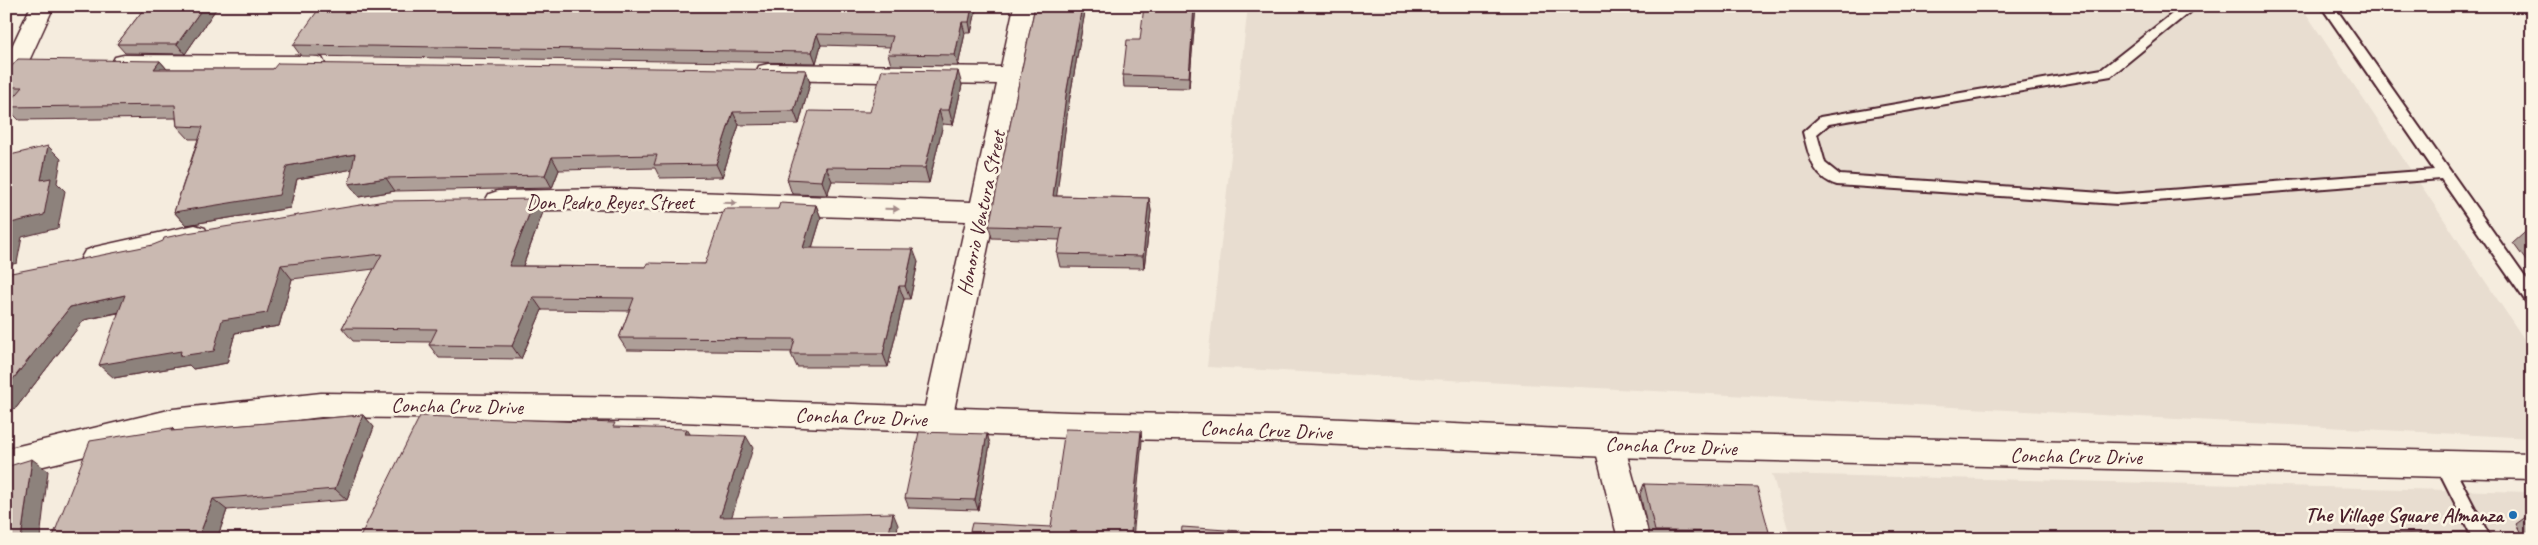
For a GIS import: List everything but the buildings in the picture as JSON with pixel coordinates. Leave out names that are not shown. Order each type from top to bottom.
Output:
[{"type":"street","points":[[6,85],[43,6]]},
{"type":"street","name":"Honorio Ventura Street","points":[[937,420],[1026,6]]},
{"type":"street","points":[[17,62],[44,62]]},
{"type":"street","points":[[101,62],[334,65]]},
{"type":"street","points":[[749,71],[1011,76]]},
{"type":"street","name":"Don Pedro Reyes Street","points":[[469,202],[612,199],[982,212]]},
{"type":"street","points":[[74,263],[219,230]]},
{"type":"street","name":"Concha Cruz Drive","points":[[6,462],[173,422],[321,405],[658,409],[937,420],[1276,429],[1609,444],[2532,466]]},
{"type":"street","points":[[1609,444],[1634,539]]},
{"type":"lane","points":[[2191,6],[2106,73],[1825,120],[1810,132],[1819,166],[1837,180],[2117,199],[2444,174]]},
{"type":"lane","points":[[2327,6],[2532,299]]},
{"type":"lane","points":[[2444,465],[2482,539]]},
{"type":"shaded area","points":[[1248,6],[2301,6],[2532,351],[2532,438],[1207,367]]},
{"type":"shaded area","points":[[1772,474],[2532,492],[2532,539],[1791,539]]},
{"type":"place","name":"The Village Square Almanza","points":[[2513,515]]}]
